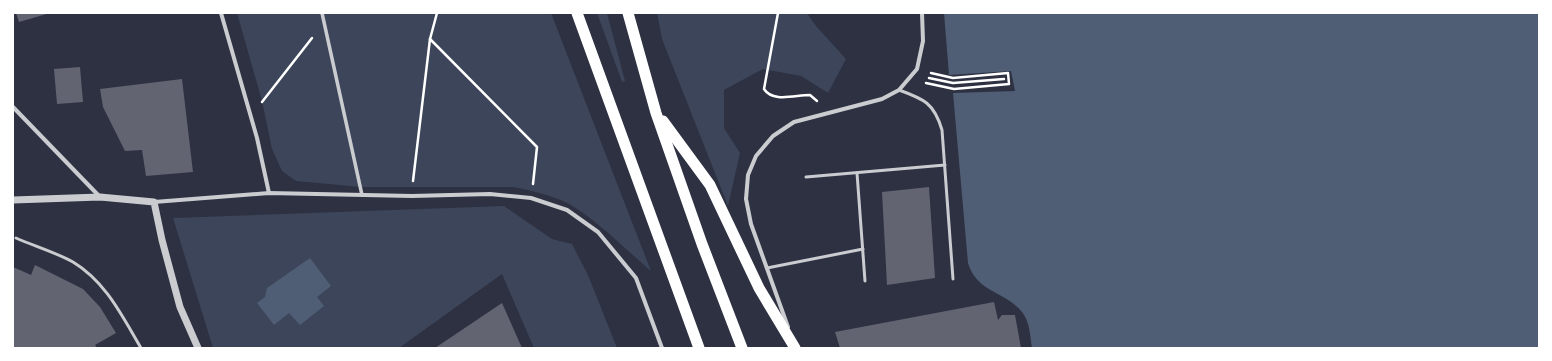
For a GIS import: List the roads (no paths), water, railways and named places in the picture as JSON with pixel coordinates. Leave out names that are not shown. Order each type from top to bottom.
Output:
[{"type":"highway","points":[[576,13],[699,348]]},
{"type":"highway","points":[[628,13],[656,113],[702,244],[742,348]]},
{"type":"highway","points":[[656,113],[710,185],[759,288],[795,348]]},
{"type":"street","points":[[221,13],[251,116],[269,193]]},
{"type":"street","points":[[322,13],[362,194]]},
{"type":"street","points":[[795,348],[751,224],[746,199],[748,175],[756,156],[773,136],[794,122],[882,99],[899,90],[917,69],[923,41],[922,13]]},
{"type":"street","points":[[13,108],[100,197]]},
{"type":"street","points":[[13,200],[100,197],[154,202],[269,193],[412,196],[490,194],[531,198],[567,210],[598,232],[636,278],[662,348]]},
{"type":"street","points":[[154,202],[162,240],[180,307],[198,348]]},
{"type":"lane","points":[[899,90],[917,97],[934,109],[942,130],[953,279]]},
{"type":"lane","points":[[806,177],[945,165]]},
{"type":"lane","points":[[857,173],[865,281]]},
{"type":"lane","points":[[16,238],[72,262],[92,277],[109,295],[141,348]]},
{"type":"lane","points":[[767,268],[863,249]]}]
